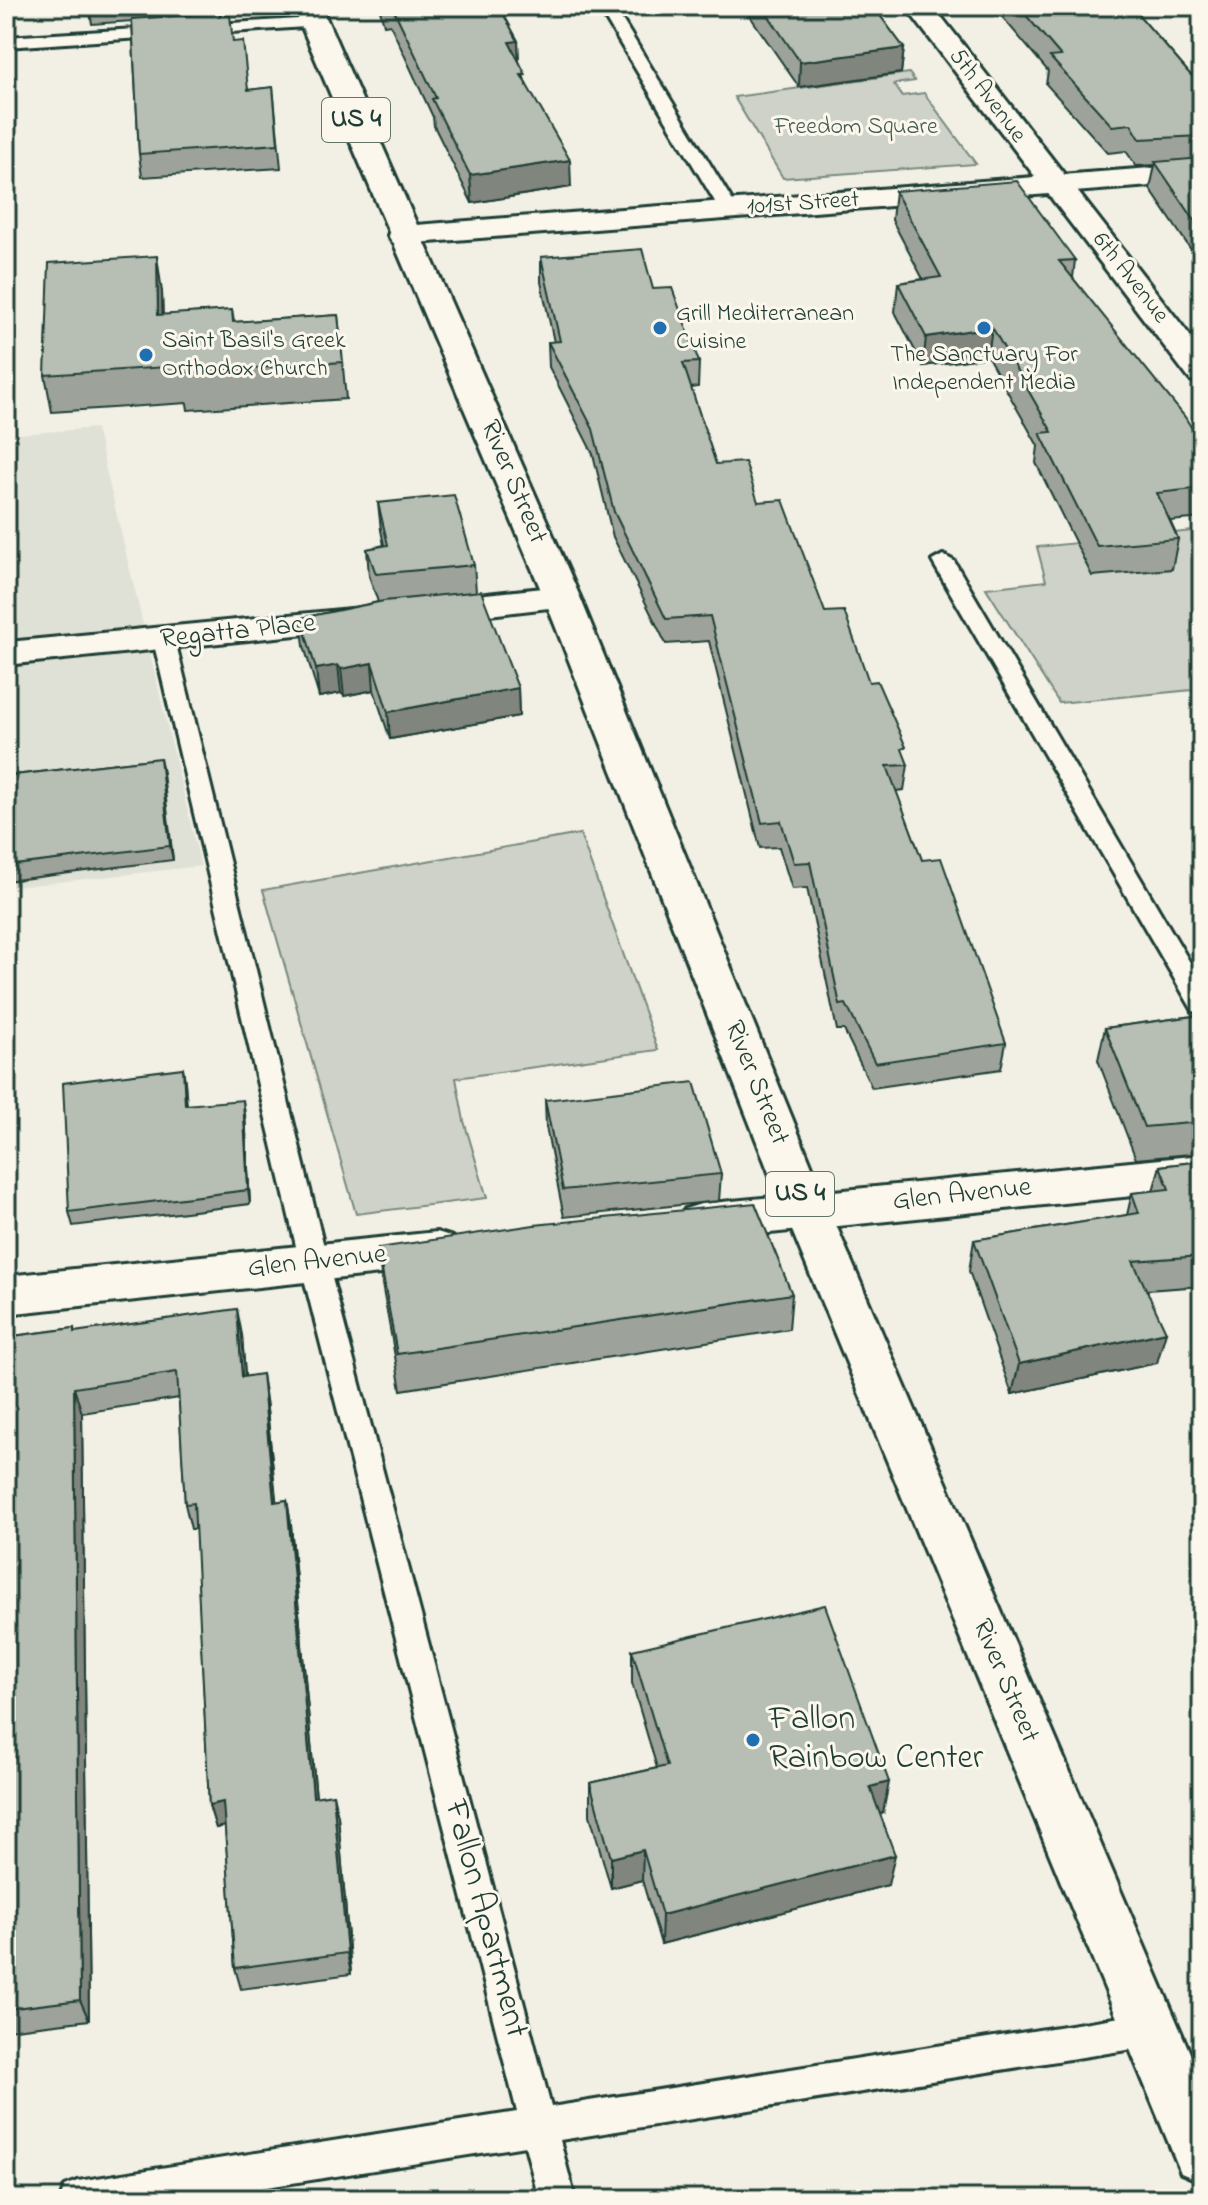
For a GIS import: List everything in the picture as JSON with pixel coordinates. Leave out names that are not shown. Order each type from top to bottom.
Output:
[{"type":"street","name":"5th Avenue","points":[[919,6],[1056,185]]},
{"type":"street","name":"US 4","points":[[311,15],[403,235]]},
{"type":"street","name":"101st Street","points":[[403,235],[1202,173]]},
{"type":"street","name":"6th Avenue","points":[[1056,185],[1202,373]]},
{"type":"street","name":"River Street","points":[[403,235],[562,597],[807,1211],[1202,2152]]},
{"type":"street","name":"Regatta Place","points":[[8,654],[562,597]]},
{"type":"street","name":"Glen Avenue","points":[[664,1226],[1202,1172]]},
{"type":"street","name":"Glen Avenue","points":[[6,1295],[473,1246]]},
{"type":"lane","points":[[610,13],[729,210]]},
{"type":"lane","points":[[6,42],[311,15]]},
{"type":"lane","points":[[943,561],[1202,1005]]},
{"type":"lane","name":"Fallon Apartment","points":[[164,640],[314,1263],[557,2199]]},
{"type":"lane","points":[[78,2199],[1152,2029]]},
{"type":"shaded area","points":[[96,428],[201,866],[6,888],[6,435]]},
{"type":"green space","name":"Freedom Square","points":[[909,73],[915,81],[894,84],[902,96],[924,93],[976,164],[783,178],[734,97]]},
{"type":"green space","points":[[1202,530],[1202,689],[1059,703],[986,588],[1046,581],[1037,547]]},
{"type":"green space","points":[[580,834],[658,1050],[456,1078],[464,1121],[487,1198],[356,1214],[263,890]]},
{"type":"building","points":[[392,6],[499,6],[518,41],[509,42],[526,75],[521,75],[570,160],[470,175],[432,99],[436,98]]},
{"type":"building","points":[[762,6],[873,6],[904,48],[800,62]]},
{"type":"building","points":[[1018,6],[1131,6],[1202,86],[1202,136],[1140,139],[1131,124],[1112,126],[1050,57],[1061,56]]},
{"type":"building","points":[[220,13],[220,16],[230,15],[233,42],[243,41],[248,90],[273,87],[278,144],[139,154],[132,19]]},
{"type":"building","points":[[1202,158],[1202,231],[1155,162]]},
{"type":"building","points":[[1017,181],[1075,260],[1059,261],[1185,417],[1202,445],[1202,488],[1157,493],[1178,539],[1097,546],[1040,433],[1052,432],[992,327],[926,337],[898,283],[941,277],[895,191]]},
{"type":"building","points":[[642,249],[653,289],[672,288],[699,362],[683,363],[716,464],[745,462],[758,502],[783,500],[825,612],[844,611],[869,682],[877,681],[906,747],[902,749],[908,765],[887,766],[922,860],[941,858],[1006,1043],[875,1063],[846,1004],[840,1005],[810,862],[794,863],[781,821],[762,823],[710,616],[666,619],[614,512],[593,429],[548,342],[560,341],[541,257]]},
{"type":"building","points":[[157,256],[158,315],[232,310],[233,322],[338,315],[343,362],[183,373],[182,366],[45,375],[49,263]]},
{"type":"building","points":[[454,495],[474,565],[376,574],[367,549],[388,545],[378,503]]},
{"type":"building","points":[[481,591],[518,688],[388,712],[372,663],[341,669],[338,665],[316,669],[301,618],[384,601]]},
{"type":"building","points":[[160,758],[170,846],[6,866],[6,776]]},
{"type":"building","points":[[1202,1015],[1202,1122],[1144,1127],[1105,1028]]},
{"type":"building","points":[[183,1068],[185,1105],[243,1100],[248,1190],[69,1212],[63,1083]]},
{"type":"building","points":[[694,1082],[721,1174],[563,1190],[545,1100]]},
{"type":"building","points":[[1202,1161],[1202,1256],[1133,1261],[1166,1332],[1019,1364],[974,1240],[1139,1213],[1132,1193],[1169,1189],[1160,1166]]},
{"type":"building","points":[[755,1203],[792,1294],[397,1354],[378,1248],[534,1225]]},
{"type":"building","points":[[237,1309],[242,1377],[262,1374],[274,1502],[287,1500],[313,1797],[333,1794],[347,1953],[235,1968],[223,1802],[209,1805],[194,1503],[185,1504],[177,1372],[74,1388],[80,2000],[6,2009],[6,1337],[74,1328],[74,1332]]},
{"type":"building","name":"Fallon Rainbow Center","points":[[825,1605],[889,1782],[870,1787],[895,1855],[662,1915],[643,1850],[611,1858],[590,1783],[667,1766],[632,1650]]},
{"type":"place","name":"Grill Mediterranean Cuisine","points":[[660,328]]},
{"type":"place","name":"The Sanctuary For Independent Media","points":[[984,328]]},
{"type":"place","name":"Saint Basil's Greek Orthodox Church","points":[[146,355]]},
{"type":"place","name":"Fallon Rainbow Center","points":[[753,1740]]}]
